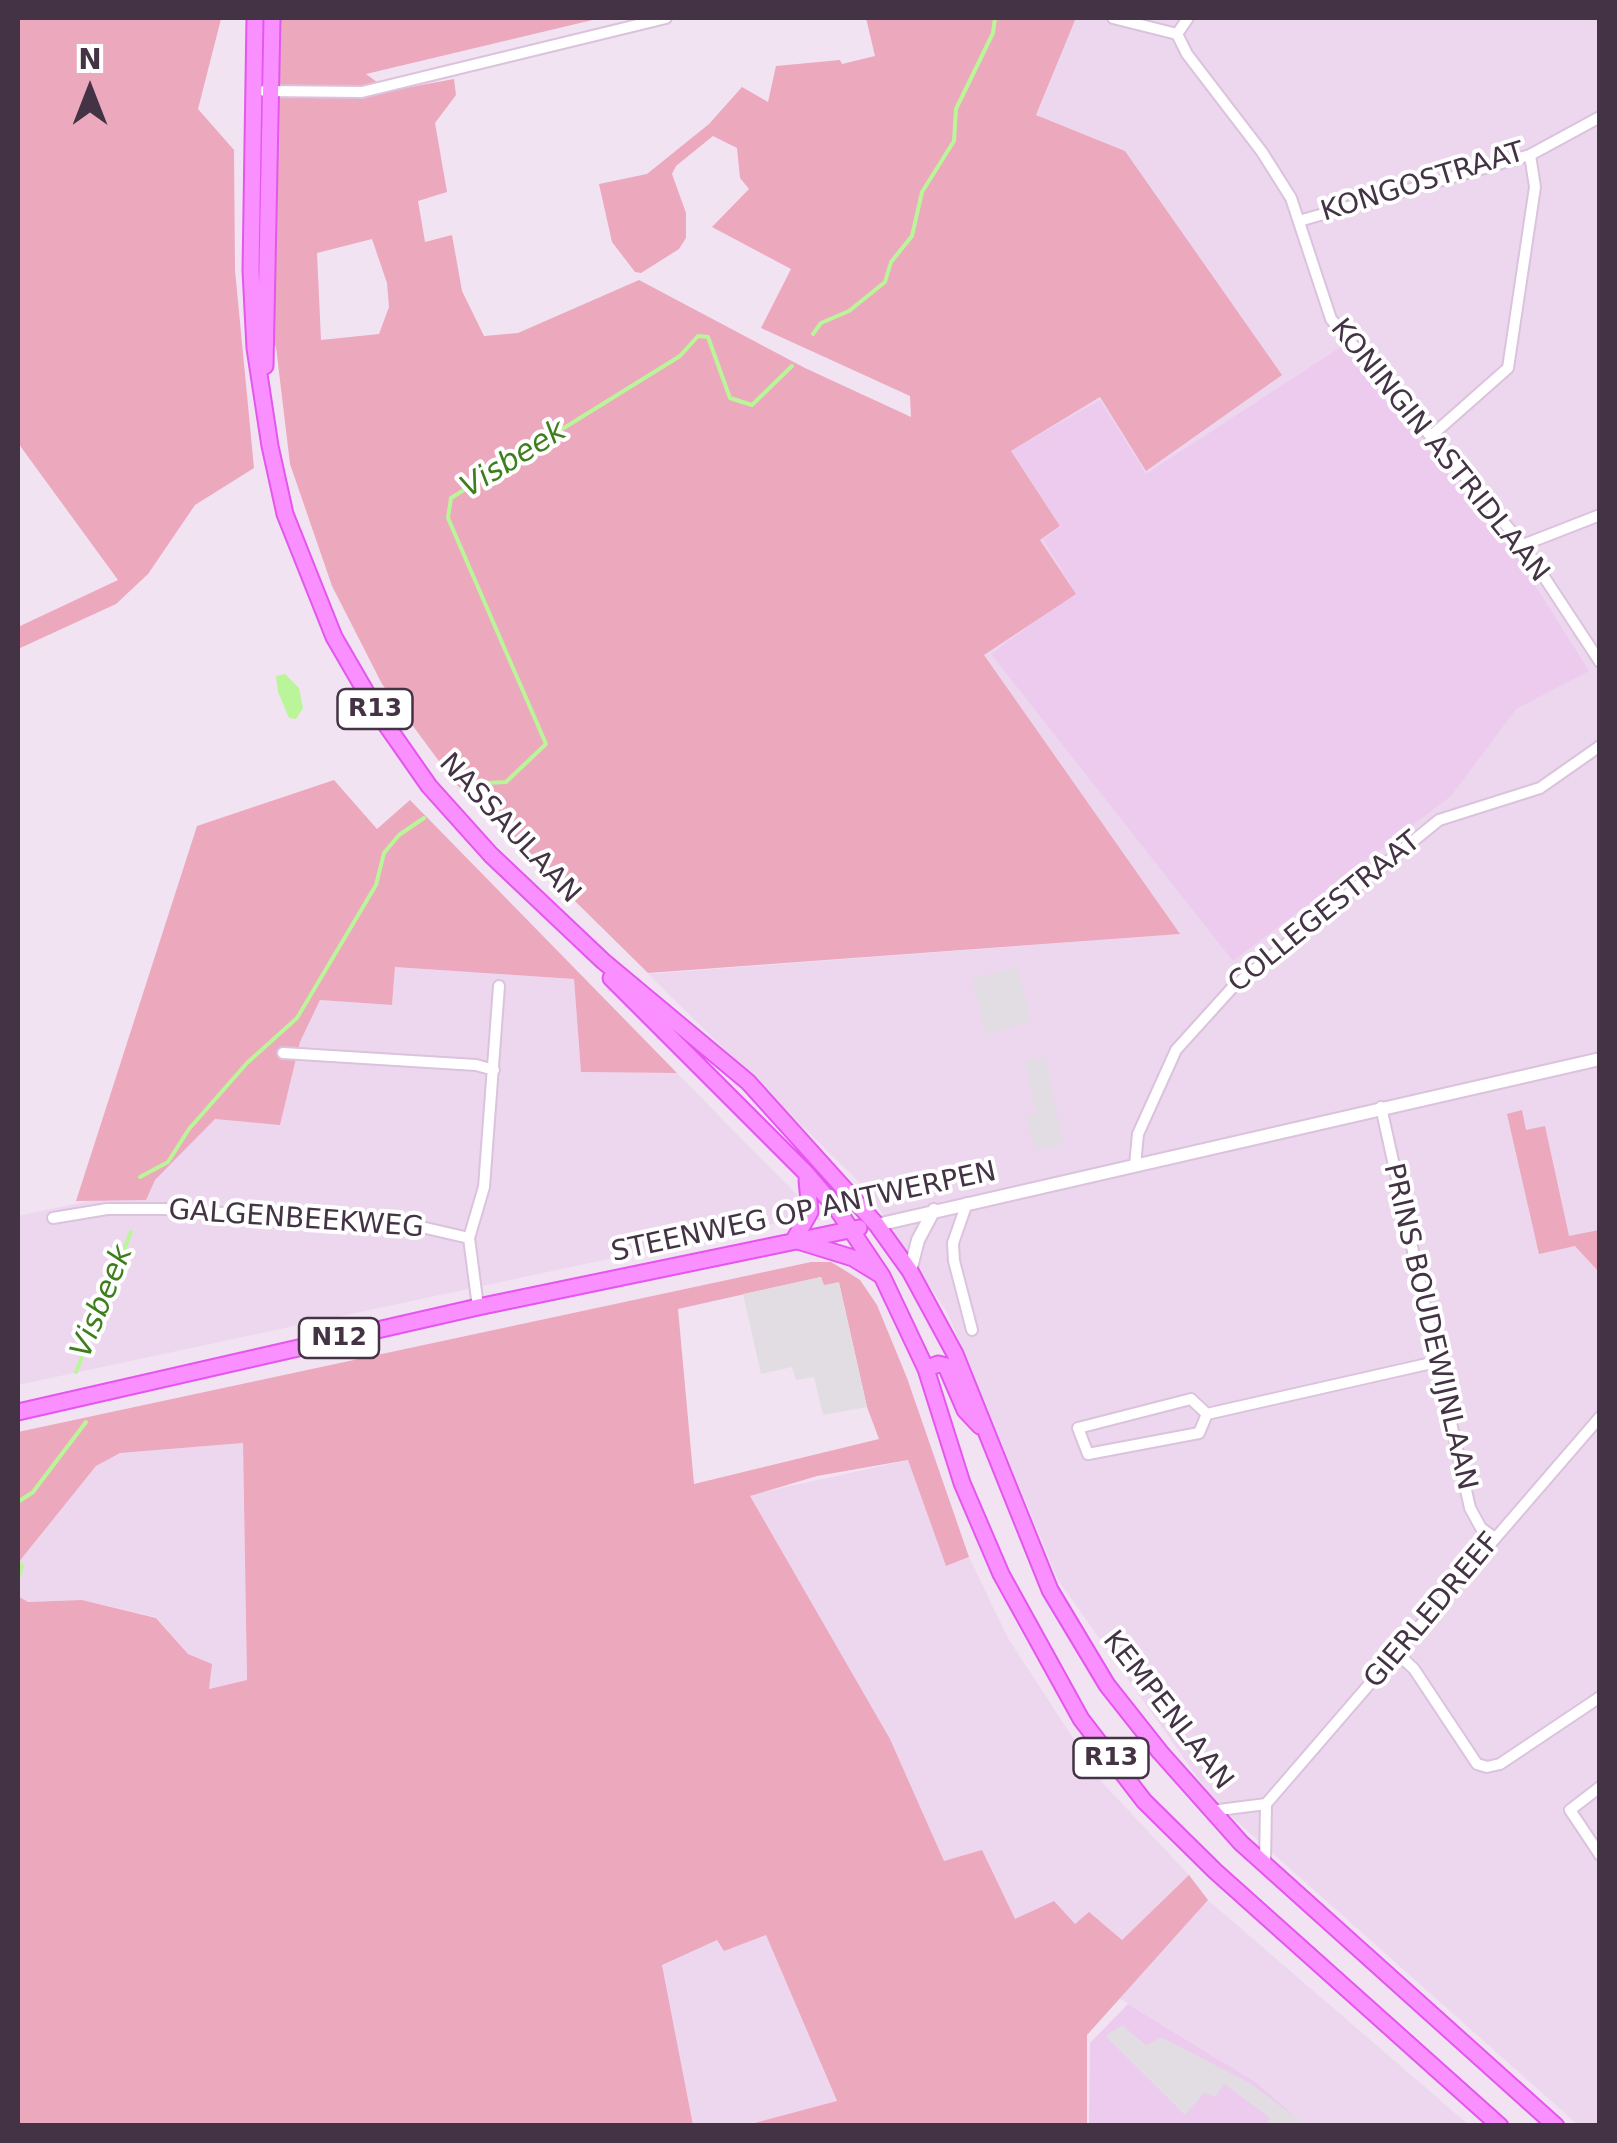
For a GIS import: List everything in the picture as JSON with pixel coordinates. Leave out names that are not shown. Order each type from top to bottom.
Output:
[{"type":"main road","name":"NASSAULAAN","points":[[255,18],[261,90]]},
{"type":"main road","name":"NASSAULAAN","points":[[272,18],[261,90],[251,286],[255,348],[286,514],[334,637],[378,713],[428,786],[479,842],[603,962],[748,1082],[878,1225]]},
{"type":"main road","name":"NASSAULAAN","points":[[603,962],[608,974],[804,1171],[852,1230]]},
{"type":"main road","points":[[804,1171],[810,1212],[794,1240],[853,1258],[882,1276]]},
{"type":"main road","name":"STEENWEG OP ANTWERPEN","points":[[18,1412],[478,1307],[878,1225]]},
{"type":"main road","name":"KEMPENLAAN","points":[[878,1225],[910,1270],[955,1354],[1031,1551],[1107,1684],[1211,1811],[1264,1864],[1556,2126]]},
{"type":"main road","name":"R13","points":[[852,1230],[882,1276],[926,1369],[962,1483],[1001,1574],[1080,1719],[1144,1800],[1215,1871],[1500,2126]]},
{"type":"main road","name":"R13","points":[[926,1369],[938,1364],[946,1366],[964,1410],[985,1432]]},
{"type":"street","points":[[261,90],[362,92],[666,18]]},
{"type":"street","points":[[1113,18],[1177,34],[1188,18]]},
{"type":"street","name":"KONINGIN ASTRIDLAAN","points":[[1177,34],[1187,54],[1262,152],[1291,198],[1321,300],[1331,319],[1523,545],[1600,662]]},
{"type":"street","name":"KONGOSTRAAT","points":[[1299,222],[1530,155],[1600,116]]},
{"type":"street","points":[[1431,436],[1508,368],[1536,186],[1530,155]]},
{"type":"street","points":[[1523,545],[1600,515]]},
{"type":"street","name":"COLLEGESTRAAT","points":[[1134,1165],[1138,1134],[1172,1058],[1196,1023],[1232,988],[1439,820],[1540,788],[1600,746]]},
{"type":"street","points":[[478,1307],[469,1238],[484,1188],[499,986]]},
{"type":"street","points":[[283,1052],[476,1064],[494,1070]]},
{"type":"street","name":"STEENWEG OP ANTWERPEN","points":[[878,1225],[1600,1059]]},
{"type":"street","name":"PRINS BOUDEWIJNLAAN","points":[[1381,1107],[1470,1508],[1481,1528],[1495,1538]]},
{"type":"street","points":[[967,1203],[953,1243],[972,1330]]},
{"type":"street","name":"GALGENBEEKWEG","points":[[53,1218],[107,1209],[164,1209],[418,1226],[469,1238]]},
{"type":"street","points":[[910,1270],[918,1240],[934,1210]]},
{"type":"street","points":[[1207,1414],[1436,1362]]},
{"type":"street","points":[[1192,1400],[1207,1414],[1199,1433],[1088,1454],[1078,1428],[1192,1400]]},
{"type":"street","name":"GIERLEDREEF","points":[[1266,1804],[1600,1416]]},
{"type":"street","points":[[1398,1654],[1414,1669],[1482,1766],[1500,1764],[1600,1696]]},
{"type":"street","points":[[1600,1787],[1570,1810],[1600,1855]]},
{"type":"street","points":[[1211,1811],[1266,1804],[1264,1864]]},
{"type":"shaded area","points":[[18,18],[226,18],[221,19],[198,109],[234,150],[235,270],[254,468],[195,505],[148,574],[116,604],[18,649],[18,627],[118,580],[18,443]]},
{"type":"shaded area","points":[[277,18],[601,18],[366,74],[389,91],[454,79],[456,95],[435,123],[447,192],[418,201],[425,242],[452,235],[462,291],[484,336],[518,333],[639,280],[805,368],[911,417],[910,396],[761,328],[791,269],[712,227],[749,189],[740,178],[737,148],[713,136],[676,166],[672,174],[686,213],[686,238],[679,249],[641,273],[635,272],[612,242],[599,184],[647,174],[709,124],[742,87],[768,102],[776,66],[840,60],[842,64],[875,56],[866,18],[1075,20],[1036,115],[1125,151],[1282,375],[1146,471],[1100,397],[1011,451],[1060,526],[1040,540],[1076,594],[984,655],[1180,934],[648,973],[455,783],[382,684],[332,586],[290,464],[276,347],[269,334]],"holes":[[[372,239],[387,283],[389,307],[379,334],[321,340],[317,253]]]},
{"type":"shaded area","points":[[1060,18],[1599,18],[1599,2125],[1578,2125],[1214,1801],[1058,1580],[948,1314],[866,1189],[648,974],[1179,934],[983,654],[1040,540],[1060,526],[1011,451],[1100,397],[1146,470],[1281,374],[1125,151],[1036,115],[1074,21]]},
{"type":"shaded area","points":[[1344,345],[1360,371],[1512,549],[1589,671],[1516,709],[1451,796],[1233,961],[991,654],[1075,592],[1043,539],[1061,527],[1011,451],[1100,400],[1146,474]]},
{"type":"shaded area","points":[[285,674],[299,688],[303,708],[296,719],[289,718],[278,692],[276,676]]},
{"type":"shaded area","points":[[334,780],[377,829],[410,800],[677,1073],[581,1072],[574,979],[395,967],[392,1005],[320,1000],[300,1042],[280,1125],[215,1119],[155,1180],[146,1200],[76,1201],[197,826]]},
{"type":"shaded area","points":[[395,967],[574,979],[581,1072],[677,1073],[801,1199],[796,1219],[18,1385],[18,1216],[98,1199],[155,1180],[214,1119],[280,1124],[300,1042],[320,1000],[392,1005]]},
{"type":"shaded area","points":[[1017,967],[1031,1022],[986,1034],[972,979]]},
{"type":"shaded area","points":[[1045,1057],[1063,1144],[1035,1150],[1027,1117],[1036,1114],[1025,1061]]},
{"type":"shaded area","points":[[1522,1110],[1526,1130],[1545,1126],[1569,1236],[1599,1230],[1599,1272],[1575,1246],[1539,1254],[1507,1114]]},
{"type":"shaded area","points":[[811,1262],[831,1262],[860,1280],[877,1305],[907,1378],[969,1557],[946,1566],[908,1460],[817,1476],[750,1496],[890,1739],[944,1861],[982,1850],[1015,1919],[1054,1901],[1075,1924],[1089,1912],[1122,1940],[1189,1875],[1208,1900],[1087,2035],[1087,2125],[747,2125],[837,2101],[766,1935],[724,1951],[717,1940],[662,1965],[693,2125],[18,2125],[18,1596],[28,1602],[82,1600],[156,1618],[188,1654],[212,1664],[209,1689],[247,1680],[243,1443],[120,1453],[96,1466],[18,1563],[18,1432]],"holes":[[[821,1277],[823,1286],[839,1283],[867,1407],[879,1439],[694,1484],[678,1309]]]},
{"type":"shaded area","points":[[821,1277],[824,1285],[839,1282],[867,1407],[823,1415],[814,1377],[796,1380],[792,1367],[761,1374],[743,1294]]},
{"type":"shaded area","points":[[243,1443],[247,1680],[209,1689],[211,1664],[188,1654],[156,1617],[82,1600],[28,1602],[18,1596],[18,1563],[96,1466],[120,1453]]},
{"type":"shaded area","points":[[909,1460],[946,1566],[969,1557],[1008,1638],[1101,1781],[1189,1875],[1122,1940],[1075,1924],[1015,1920],[944,1862],[890,1739],[749,1495]]},
{"type":"shaded area","points":[[1208,1900],[1469,2125],[1305,2125],[1257,2083],[1117,1997]]},
{"type":"shaded area","points":[[766,1934],[837,2102],[747,2125],[693,2125],[662,1964],[718,1939],[724,1951]]},
{"type":"shaded area","points":[[1128,2004],[1257,2083],[1305,2125],[1089,2126],[1090,2043]]},
{"type":"shaded area","points":[[1122,2025],[1146,2045],[1161,2037],[1250,2083],[1306,2125],[1266,2125],[1270,2118],[1224,2084],[1215,2097],[1204,2093],[1185,2115],[1105,2036]]},
{"type":"waterway","name":"Visbeek","points":[[813,334],[821,323],[849,311],[885,282],[891,262],[912,236],[922,192],[954,141],[956,109],[993,33],[995,18]]},
{"type":"waterway","name":"Visbeek","points":[[467,793],[485,783],[506,782],[546,744],[448,518],[451,498],[680,356],[698,336],[708,337],[730,398],[752,405],[792,366]]},
{"type":"waterway","name":"Visbeek","points":[[140,1177],[168,1162],[189,1129],[247,1063],[297,1018],[376,885],[384,853],[399,835],[424,818]]},
{"type":"waterway","name":"Visbeek","points":[[76,1372],[131,1232]]},
{"type":"waterway","name":"Visbeek","points":[[18,1502],[33,1492],[86,1422]]},
{"type":"waterway","name":"Visbeek","points":[[18,1561],[22,1566],[18,1579]]}]
